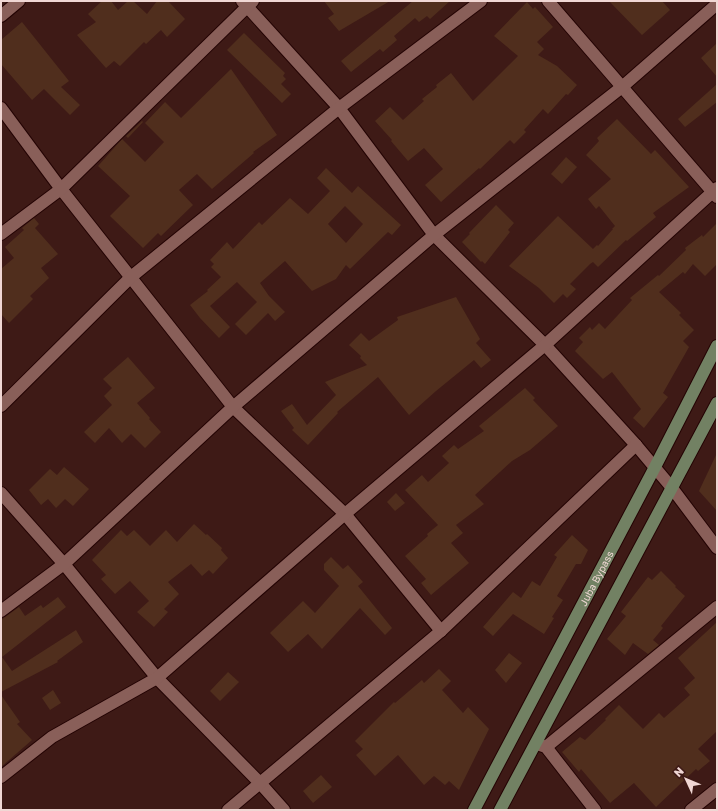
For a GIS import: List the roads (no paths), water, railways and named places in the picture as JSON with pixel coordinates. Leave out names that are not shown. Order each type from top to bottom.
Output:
[{"type":"main road","name":"Juba Bypass","points":[[474,810],[655,467],[717,346]]},
{"type":"main road","points":[[500,810],[541,745],[717,402]]},
{"type":"street","points":[[1,16],[19,1]]},
{"type":"street","points":[[1,406],[131,277],[339,108],[481,1]]},
{"type":"street","points":[[1,777],[52,737],[157,678],[345,514],[544,345],[715,192],[548,1]]},
{"type":"street","points":[[1,234],[61,189],[248,3],[339,108],[434,235],[544,345],[636,445],[672,488],[717,548]]},
{"type":"street","points":[[1,611],[64,564],[233,406],[434,235],[622,87],[717,4]]},
{"type":"street","points":[[1,108],[61,189],[233,406],[345,514],[441,631]]},
{"type":"street","points":[[228,810],[441,631],[636,445]]},
{"type":"street","points":[[1,493],[64,564],[157,678],[260,783],[284,810]]},
{"type":"street","points":[[595,810],[541,745],[717,607]]},
{"type":"street","points":[[691,810],[717,789]]}]
